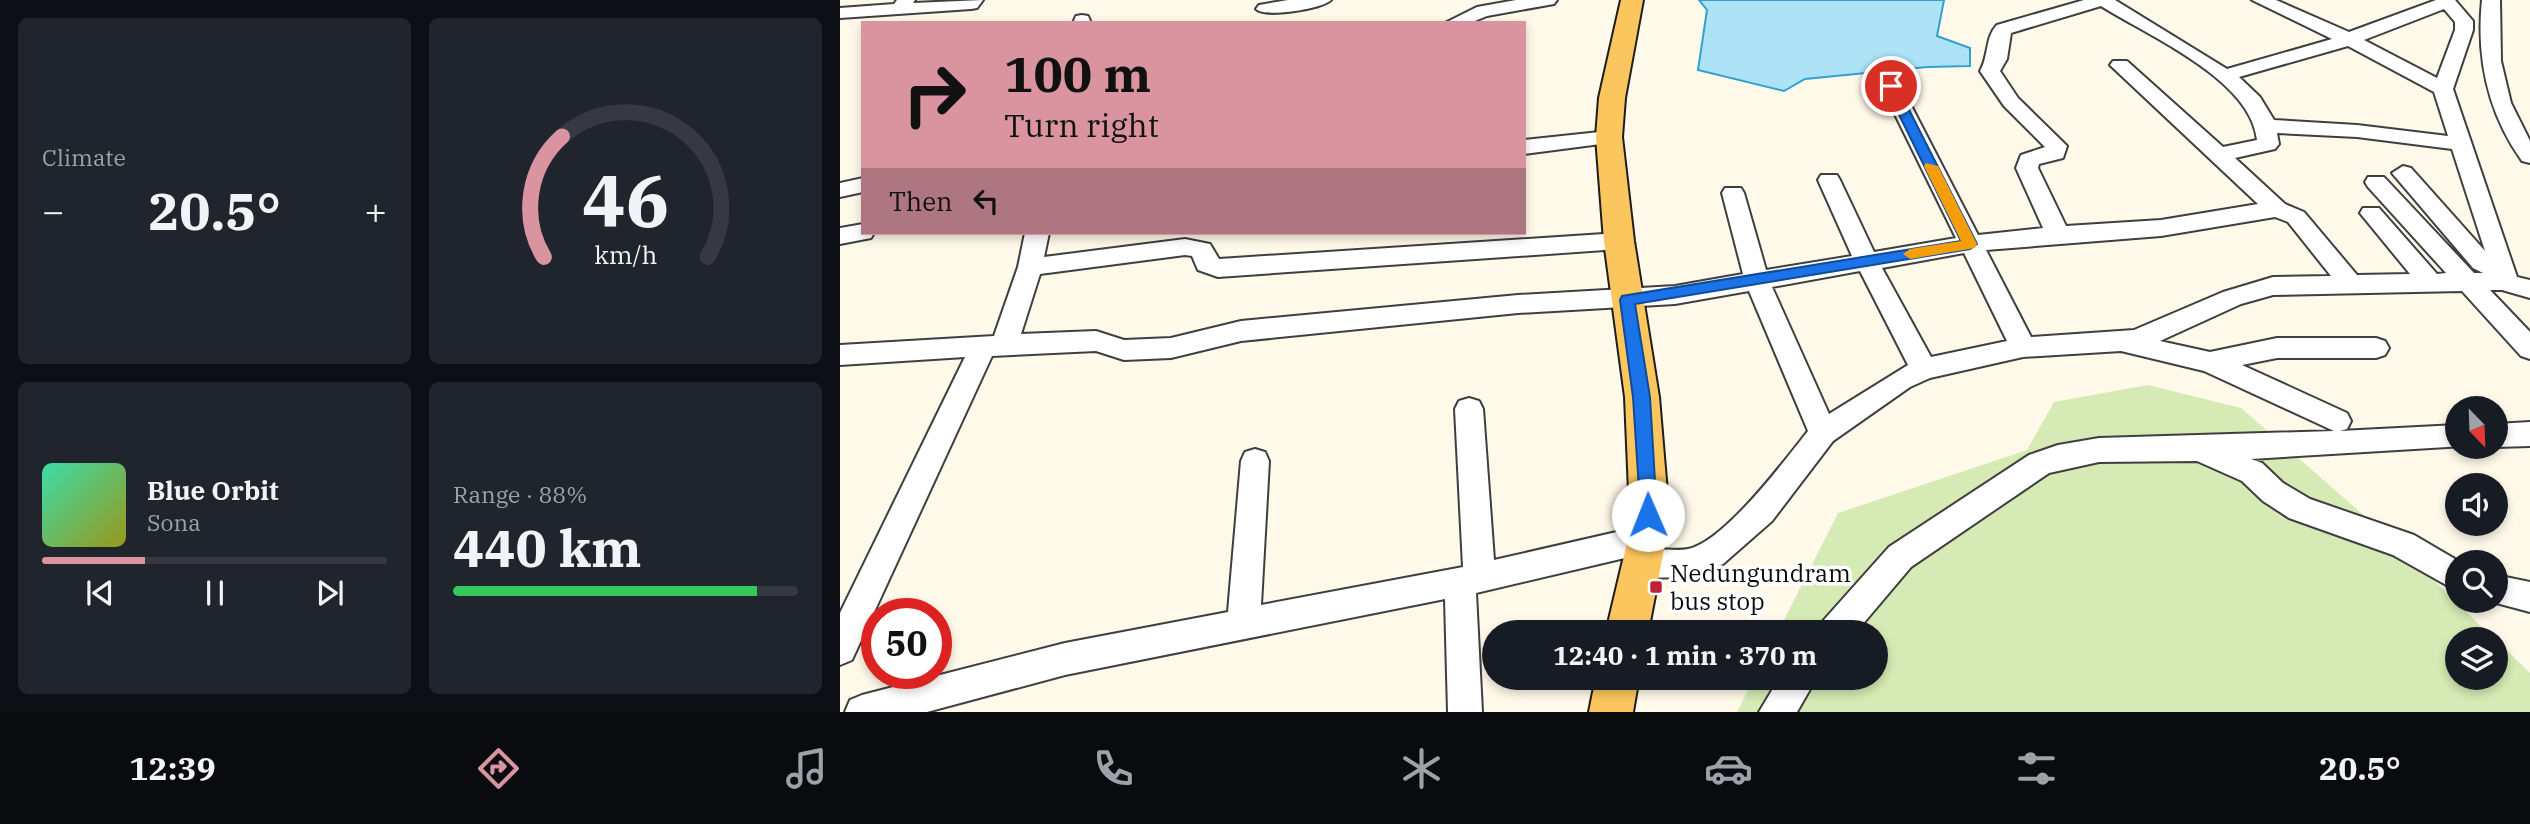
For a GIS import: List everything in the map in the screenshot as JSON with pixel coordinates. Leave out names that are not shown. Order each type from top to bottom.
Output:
[{"type":"main road","points":[[1630,620],[1644,551],[1648,492],[1642,397],[1619,242],[1609,137],[1612,98],[1632,0]]},
{"type":"main road","points":[[1611,712],[1615,690]]},
{"type":"street","points":[[1265,9],[1322,0],[1322,21]]},
{"type":"street","points":[[1458,21],[1483,10],[1548,0]]},
{"type":"street","points":[[2058,234],[2027,168],[2029,160],[2055,153],[2056,146],[2011,102],[1990,71],[1997,59],[1999,34],[2004,29],[2103,0],[2226,75],[2248,94],[2267,126],[2269,140],[2264,146],[2219,155]]},
{"type":"street","points":[[2261,0],[2349,39],[2443,89]]},
{"type":"street","points":[[2491,0],[2496,89],[2506,119],[2530,156]]},
{"type":"street","points":[[2226,75],[2349,39],[2446,1],[2464,22],[2464,30],[2443,89],[2514,281]]},
{"type":"street","points":[[840,13],[903,4],[968,12]]},
{"type":"street","points":[[2120,65],[2277,209],[2296,217],[2350,283]]},
{"type":"street","points":[[1891,86],[2023,347]]},
{"type":"street","points":[[2267,126],[2357,131],[2462,144]]},
{"type":"street","points":[[1526,147],[1609,137]]},
{"type":"street","points":[[2403,173],[2481,262],[2514,281]]},
{"type":"street","points":[[1829,180],[1866,260],[1924,369]]},
{"type":"street","points":[[2376,182],[2530,349]]},
{"type":"street","points":[[840,190],[861,185]]},
{"type":"street","points":[[1733,193],[1757,280],[1823,433]]},
{"type":"street","points":[[840,355],[995,343],[1096,341],[1124,350],[1171,348],[1241,331],[1518,304],[1627,300],[1970,244],[2058,234],[2161,228],[2277,209]]},
{"type":"street","points":[[2371,213],[2430,282]]},
{"type":"street","points":[[840,236],[861,232]]},
{"type":"street","points":[[840,649],[995,343],[1030,267],[1037,235]]},
{"type":"street","points":[[1030,267],[1185,247],[1202,250],[1207,264],[1218,268],[1619,242]]},
{"type":"street","points":[[862,712],[1065,659],[1469,580],[1644,551],[1689,563],[1712,554],[1761,512],[1823,433],[1901,380],[1924,369],[2023,347],[2123,342],[2153,334],[2255,289],[2350,283],[2514,281]]},
{"type":"street","points":[[2123,342],[2210,362],[2337,421]]},
{"type":"street","points":[[2210,362],[2277,348],[2376,348]]},
{"type":"street","points":[[1465,712],[1469,580],[1469,409]]},
{"type":"street","points":[[2508,435],[2530,434]]},
{"type":"street","points":[[1845,620],[1900,557],[2039,464],[2061,454],[2094,450],[2198,450],[2445,438]]},
{"type":"street","points":[[2198,450],[2246,468],[2285,501],[2308,513],[2403,545],[2445,569]]},
{"type":"street","points":[[1243,626],[1255,461]]},
{"type":"street","points":[[2508,592],[2530,597]]},
{"type":"street","points":[[1776,712],[1791,690]]},
{"type":"green space","points":[[2148,385],[2241,408],[2399,546],[2445,591],[2445,613],[2467,613],[2482,627],[2445,627],[2445,690],[2508,690],[2508,652],[2530,673],[2530,712],[1737,712],[1748,690],[1888,690],[1888,620],[1784,620],[1838,513],[2027,450],[2054,402]]},
{"type":"water","points":[[1699,0],[1944,0],[1937,36],[1970,48],[1970,66],[1927,67],[1805,79],[1784,91],[1698,70],[1707,10]]},
{"type":"slow traffic","points":[[1910,254],[1970,244],[1931,166]]},
{"type":"place","name":"Nedungundram bus stop","points":[[1656,587]]},
{"type":"route","points":[[1648,515],[1642,397],[1627,300],[1675,295],[1970,244],[1891,86]]}]
